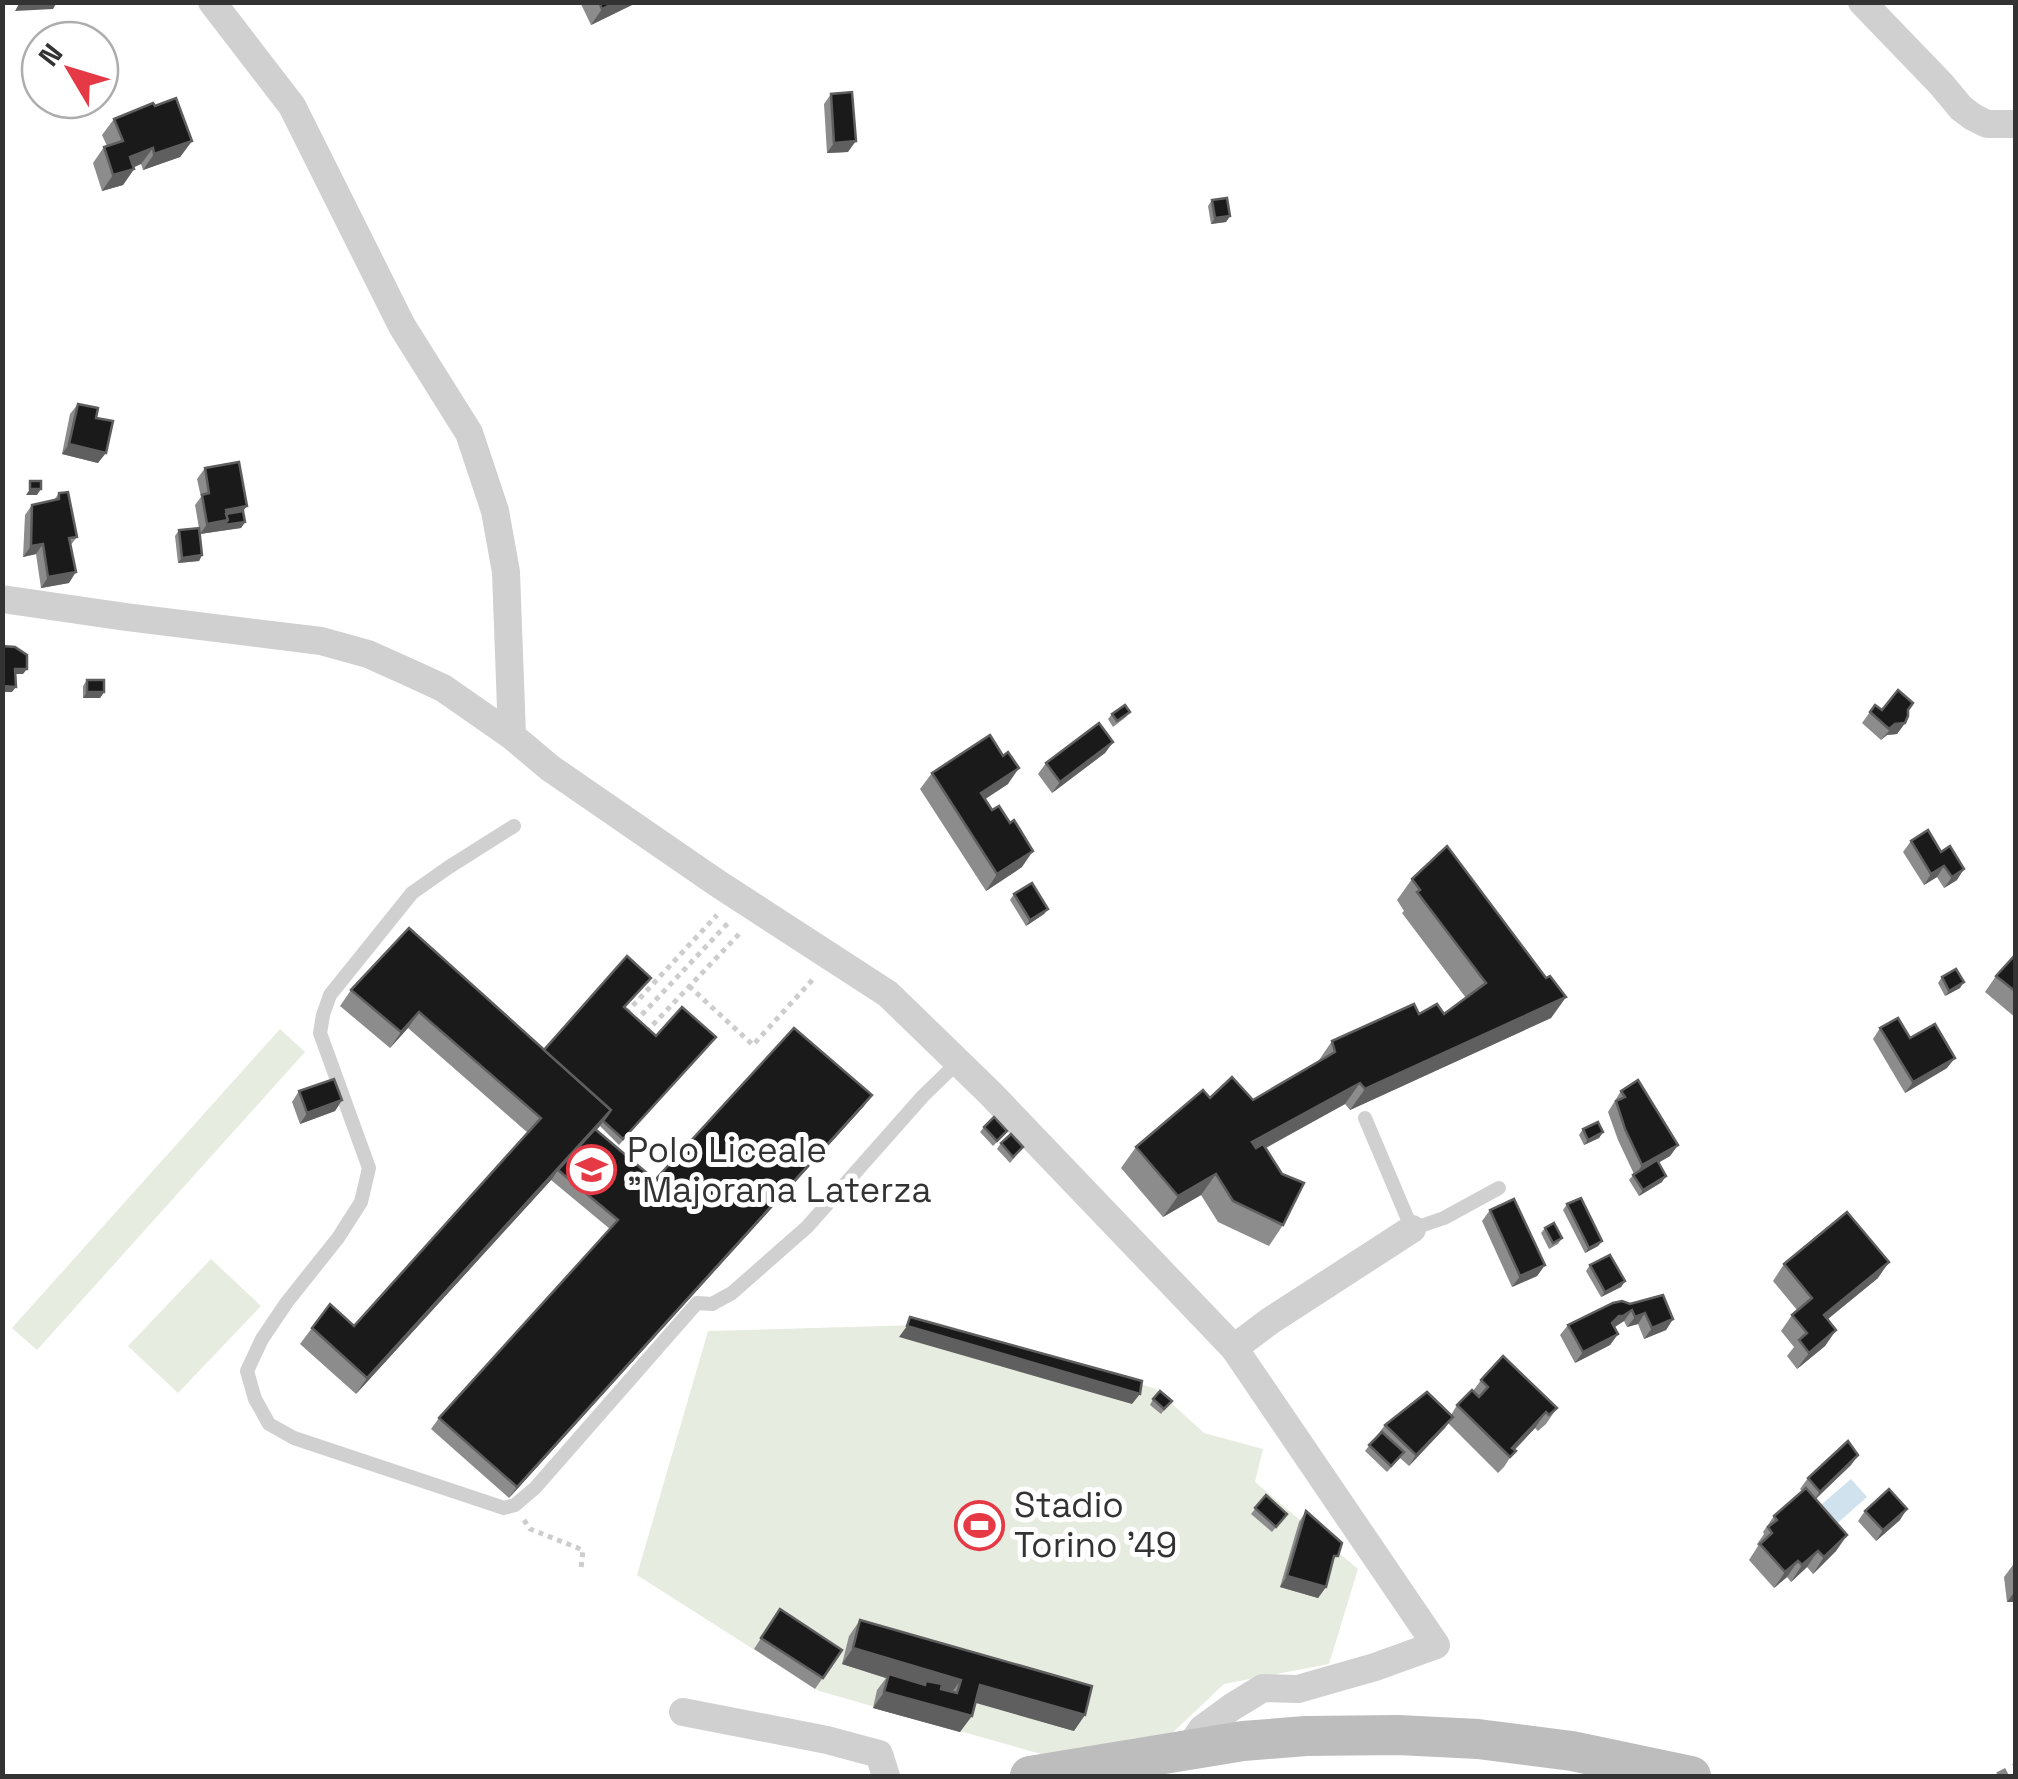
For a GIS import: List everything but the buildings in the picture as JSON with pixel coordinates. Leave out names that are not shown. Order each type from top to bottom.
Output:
[{"type":"main road","points":[[1030,1776],[1243,1742],[1306,1736],[1398,1735],[1478,1738],[1675,1773]]},
{"type":"street","points":[[212,2],[292,106],[402,326],[469,433],[495,511],[506,572],[512,736]]},
{"type":"street","points":[[1862,2],[1961,108],[1987,124],[2016,124]]},
{"type":"street","points":[[2,600],[321,641],[368,654],[444,688],[550,768],[888,994],[1234,1348],[1436,1645],[1298,1689],[1264,1688],[1202,1729],[1187,1751]]},
{"type":"street","points":[[1234,1348],[1412,1229]]},
{"type":"street","points":[[683,1712],[879,1754],[886,1776]]},
{"type":"lane","points":[[514,826],[412,894],[330,995],[322,1015],[320,1034],[369,1168],[361,1202],[262,1339],[247,1371],[254,1399],[269,1424],[294,1438],[504,1508],[515,1505],[535,1488],[696,1303],[712,1304],[732,1293],[808,1227],[923,1096],[958,1062]]},
{"type":"lane","points":[[1365,1118],[1412,1229],[1444,1218],[1499,1188]]},
{"type":"path","points":[[624,1015],[718,915]]},
{"type":"path","points":[[633,1024],[729,922]]},
{"type":"path","points":[[644,1034],[743,930]]},
{"type":"path","points":[[690,988],[753,1045],[817,975]]},
{"type":"path","points":[[515,1505],[530,1530],[583,1550],[581,1569]]},
{"type":"shaded area","points":[[280,1029],[305,1052],[37,1350],[12,1328]]},
{"type":"shaded area","points":[[211,1259],[261,1306],[178,1393],[128,1346]]},
{"type":"shaded area","name":"Stadio Torino '49","points":[[926,1319],[1156,1389],[1204,1433],[1263,1449],[1255,1482],[1358,1569],[1329,1664],[1224,1684],[1167,1738],[1048,1756],[819,1691],[637,1575],[708,1331],[920,1325]]},
{"type":"water","points":[[1851,1479],[1867,1497],[1832,1528],[1815,1510]]},
{"type":"railway","points":[[1998,1776],[2016,1767]]},
{"type":"place","name":"Polo Liceale \"Majorana Laterza","points":[[592,1170]]},
{"type":"place","name":"Stadio Torino '49","points":[[979,1525]]}]
